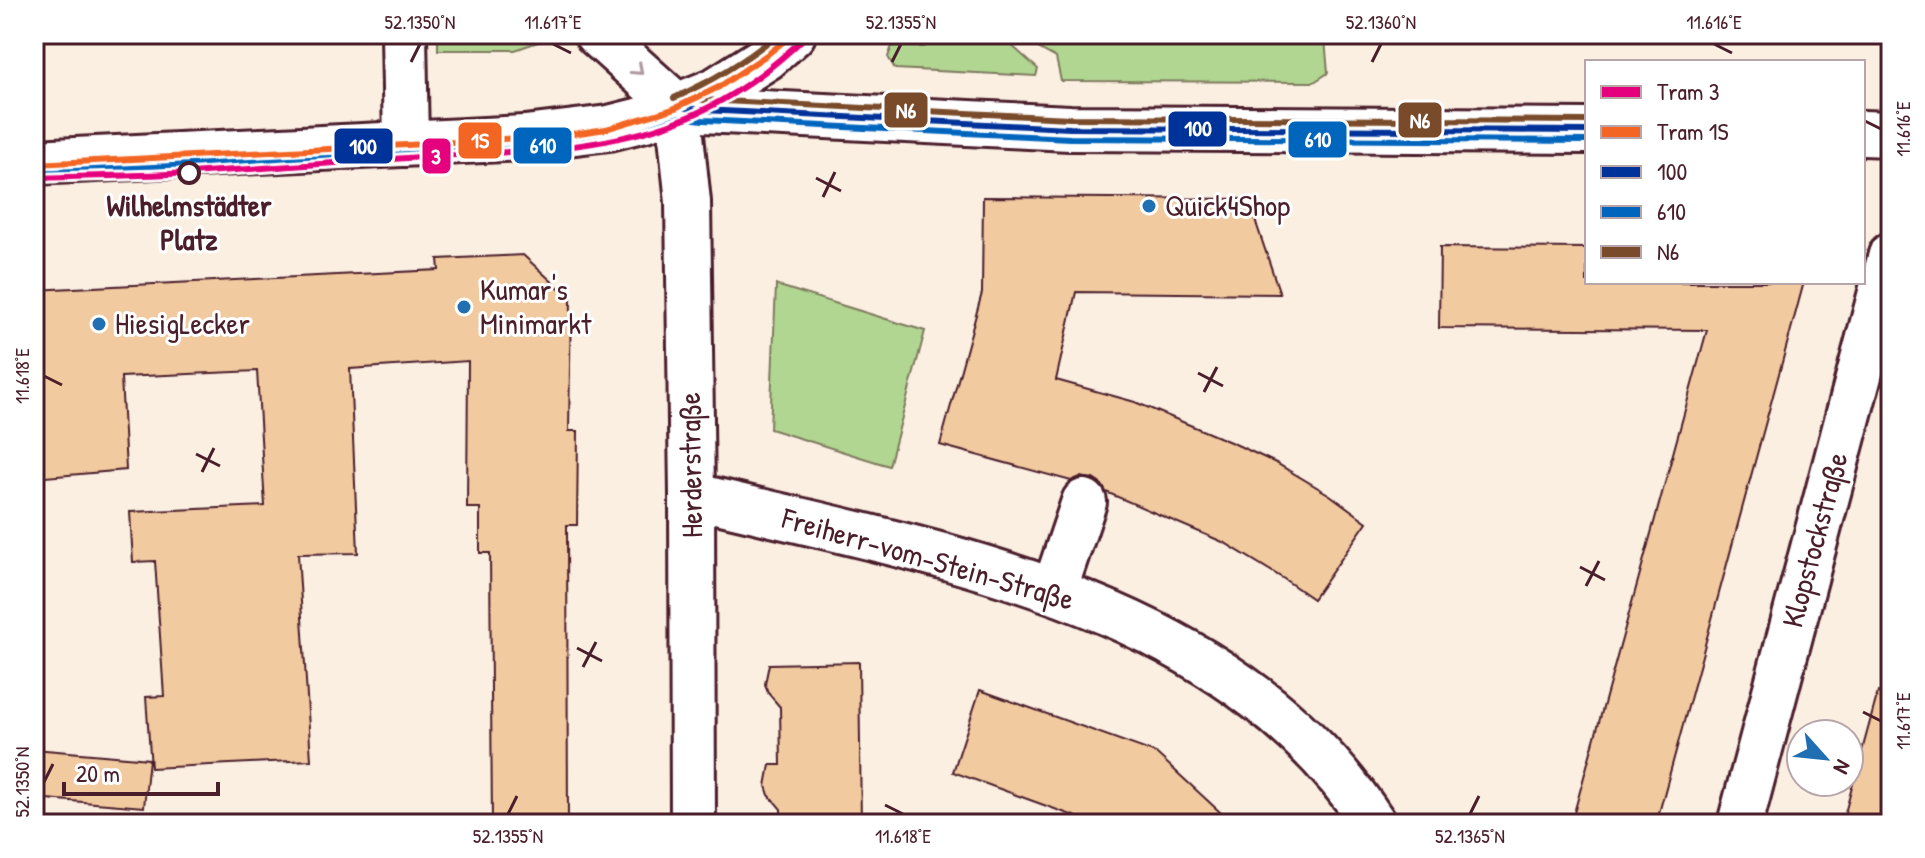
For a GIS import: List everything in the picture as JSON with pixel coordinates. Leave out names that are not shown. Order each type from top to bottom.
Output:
[{"type":"street","points":[[404,34],[406,144]]},
{"type":"street","points":[[597,34],[678,107],[703,110],[1070,128],[1585,131]]},
{"type":"street","points":[[34,162],[525,138],[609,128],[645,119],[714,91],[766,58],[793,34]]},
{"type":"street","name":"Herderstraße","points":[[678,107],[688,202],[693,824]]},
{"type":"street","points":[[1865,133],[1891,134]]},
{"type":"street","name":"Klopstockstraße","points":[[1740,824],[1891,255]]},
{"type":"street","name":"Freiherr-vom-Stein-Straße","points":[[692,495],[911,548],[1004,575],[1054,591],[1147,630],[1242,687],[1293,727],[1344,783],[1374,824]]},
{"type":"street","points":[[1054,591],[1084,502]]},
{"type":"green space","points":[[438,34],[558,35],[515,50],[438,50]]},
{"type":"green space","points":[[942,34],[1005,34],[1010,44],[1038,69],[1036,76],[895,69],[888,57],[892,46],[924,47]]},
{"type":"green space","points":[[1021,34],[1325,39],[1328,73],[1314,82],[1061,81],[1056,58],[1022,39]]},
{"type":"green space","points":[[776,285],[925,331],[889,466],[770,429]]},
{"type":"building","points":[[983,197],[1248,199],[1280,294],[1076,292],[1056,380],[1135,402],[1235,444],[1276,463],[1330,495],[1367,522],[1313,599],[1225,543],[1106,492],[1093,479],[1080,477],[1071,481],[940,445],[982,293]]},
{"type":"building","points":[[1440,247],[1585,248],[1585,284],[1803,284],[1656,824],[1571,824],[1707,330],[1439,328]]},
{"type":"building","points":[[523,255],[571,299],[569,431],[578,431],[577,525],[567,525],[568,824],[492,824],[490,553],[480,553],[480,508],[467,508],[468,361],[350,369],[358,553],[298,554],[311,760],[151,768],[146,697],[164,696],[155,561],[133,562],[130,512],[265,506],[257,371],[121,377],[126,470],[34,478],[34,290],[439,270],[438,259]]},
{"type":"building","points":[[859,662],[861,824],[781,824],[781,809],[769,795],[766,786],[770,765],[781,765],[780,707],[768,693],[765,684],[769,664]]},
{"type":"building","points":[[980,690],[1156,753],[1233,824],[1096,824],[953,772]]},
{"type":"building","points":[[1878,692],[1891,694],[1891,824],[1842,824],[1849,798],[1865,798],[1865,740]]},
{"type":"building","points":[[34,749],[149,759],[144,807],[34,798]]},
{"type":"tram line","name":"3","points":[[34,178],[191,173],[514,152],[607,141],[687,118],[725,99],[760,76],[808,34]]},
{"type":"tram line","name":"1S","points":[[35,164],[407,145],[566,135],[606,129],[673,109],[719,87],[783,42]]},
{"type":"transit line","name":"N6","points":[[674,98],[728,70],[778,34]]},
{"type":"transit line","name":"N6","points":[[679,97],[1070,118],[1585,121]]},
{"type":"transit line","name":"100","points":[[34,162],[525,138],[628,124],[678,107],[1070,128],[1585,131]]},
{"type":"transit line","name":"610","points":[[34,172],[525,148],[630,134],[679,117],[1070,138],[1585,141]]},
{"type":"place","name":"Wilhelmstädter Platz","points":[[189,173]]},
{"type":"place","name":"Quick4Shop","points":[[1149,206]]},
{"type":"place","name":"Kumar's Minimarkt","points":[[464,307]]},
{"type":"place","name":"HiesigLecker","points":[[99,324]]}]
